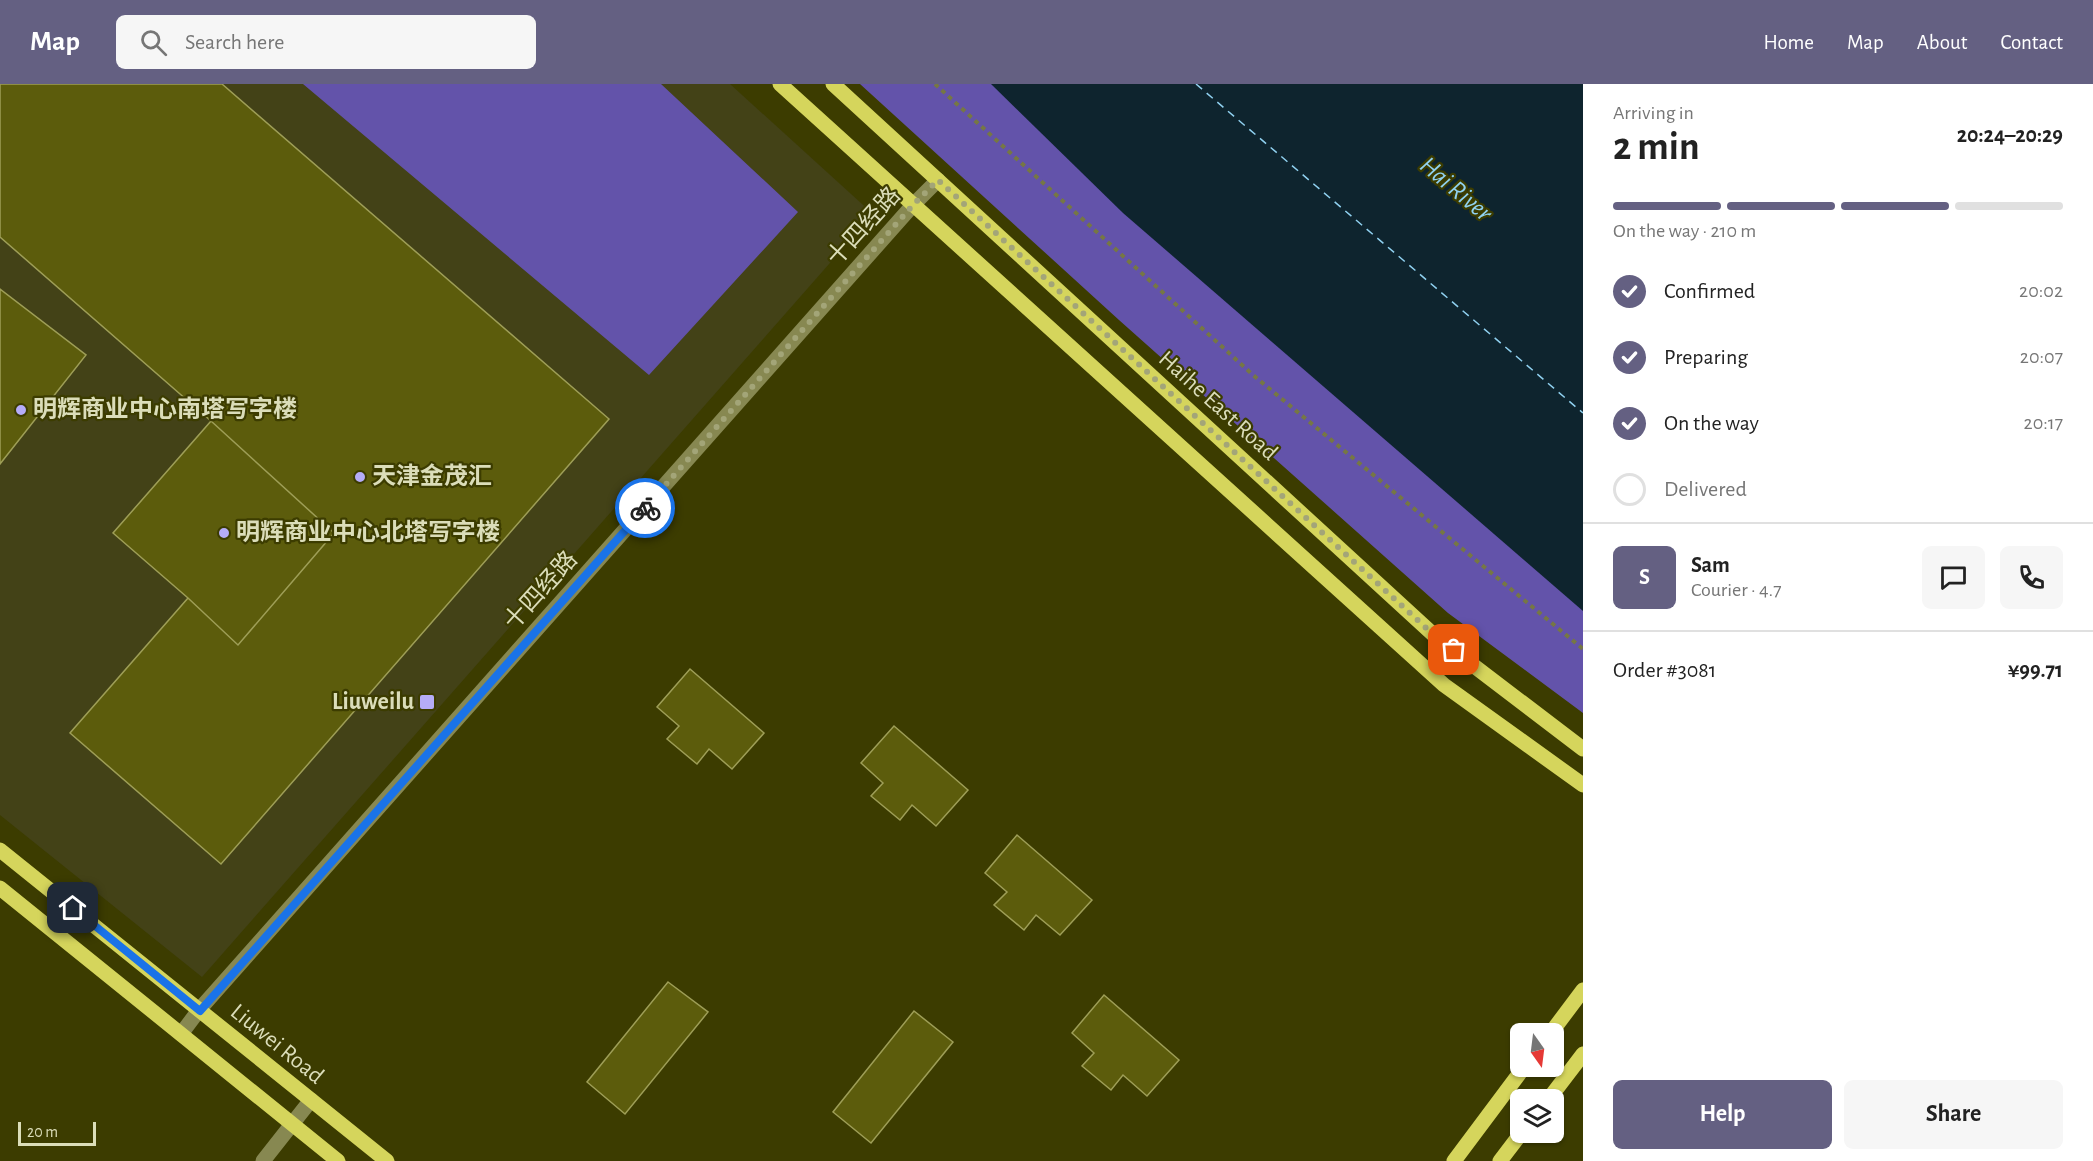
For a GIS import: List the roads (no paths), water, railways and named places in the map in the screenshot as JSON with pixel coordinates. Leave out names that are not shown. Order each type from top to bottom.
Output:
[{"type":"main road","points":[[780,84],[1444,685],[1583,785]]},
{"type":"main road","name":"Haihe East Road","points":[[833,84],[1436,637],[1583,749]]},
{"type":"main road","name":"Liuwei Road","points":[[0,850],[387,1161]]},
{"type":"main road","points":[[0,888],[338,1161]]},
{"type":"main road","points":[[1558,1023],[1583,990]]},
{"type":"main road","points":[[1556,1089],[1583,1054]]},
{"type":"main road","points":[[1454,1161],[1518,1077]]},
{"type":"main road","points":[[1500,1161],[1514,1143]]},
{"type":"street","name":"十四经路","points":[[181,1034],[913,205],[938,180]]},
{"type":"street","points":[[263,1161],[311,1100]]},
{"type":"water","name":"Hai River","points":[[991,84],[1583,84],[1583,611],[1123,213]]},
{"type":"place","name":"明辉商业中心南塔写字楼","points":[[21,410]]},
{"type":"place","name":"天津金茂汇","points":[[360,477]]},
{"type":"place","name":"明辉商业中心北塔写字楼","points":[[224,533]]},
{"type":"place","name":"Liuweilu","points":[[427,702]]}]
